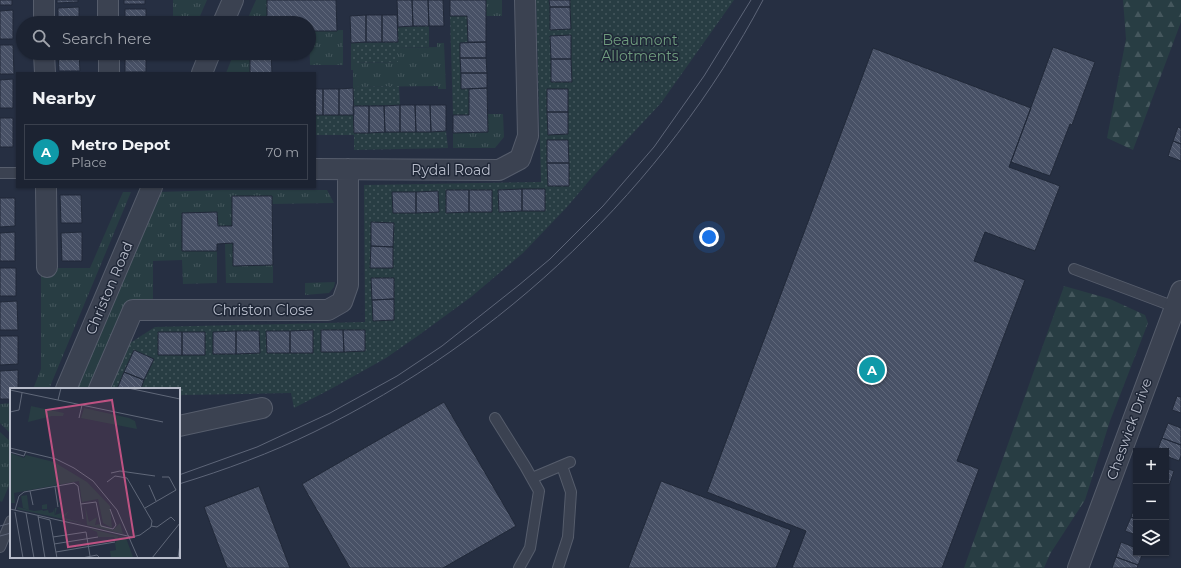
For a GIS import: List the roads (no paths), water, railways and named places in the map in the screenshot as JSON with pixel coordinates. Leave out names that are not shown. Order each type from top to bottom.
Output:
[{"type":"street","points":[[44,0],[44,16]]},
{"type":"street","points":[[108,0],[108,16]]},
{"type":"street","points":[[226,16],[233,0]]},
{"type":"street","name":"Rydal Road","points":[[316,169],[499,170],[520,159],[528,136],[525,0]]},
{"type":"street","points":[[44,60],[45,72]]},
{"type":"street","points":[[109,60],[109,72]]},
{"type":"street","points":[[202,72],[207,60]]},
{"type":"street","name":"Christon Close","points":[[99,388],[133,310],[328,310],[342,302],[348,285],[348,169]]},
{"type":"street","points":[[46,188],[47,268]]},
{"type":"street","name":"Christon Road","points":[[66,388],[152,188]]},
{"type":"street","name":"Cheswick Drive","points":[[1078,568],[1178,299]]},
{"type":"street","points":[[180,426],[262,408]]},
{"type":"lane","points":[[0,173],[16,173]]},
{"type":"lane","points":[[1074,269],[1178,299]]},
{"type":"lane","points":[[495,418],[539,491],[530,548],[518,568]]},
{"type":"lane","points":[[532,478],[566,464],[571,492],[568,538],[558,568]]},
{"type":"lane","points":[[0,547],[10,523]]},
{"type":"tram line","points":[[180,475],[257,447],[330,413],[397,376],[442,346],[519,285],[550,259],[603,206],[654,147],[704,76],[751,0]]},
{"type":"tram line","points":[[180,484],[265,454],[314,432],[383,395],[450,352],[513,304],[572,252],[627,195],[678,133],[723,68],[763,0]]},
{"type":"tram line","points":[[0,526],[10,523]]},
{"type":"tram line","points":[[0,536],[10,533]]},
{"type":"place","name":"Metro Depot","points":[[872,370]]},
{"type":"park label","name":"Beaumont Allotments","points":[[640,48]]}]
